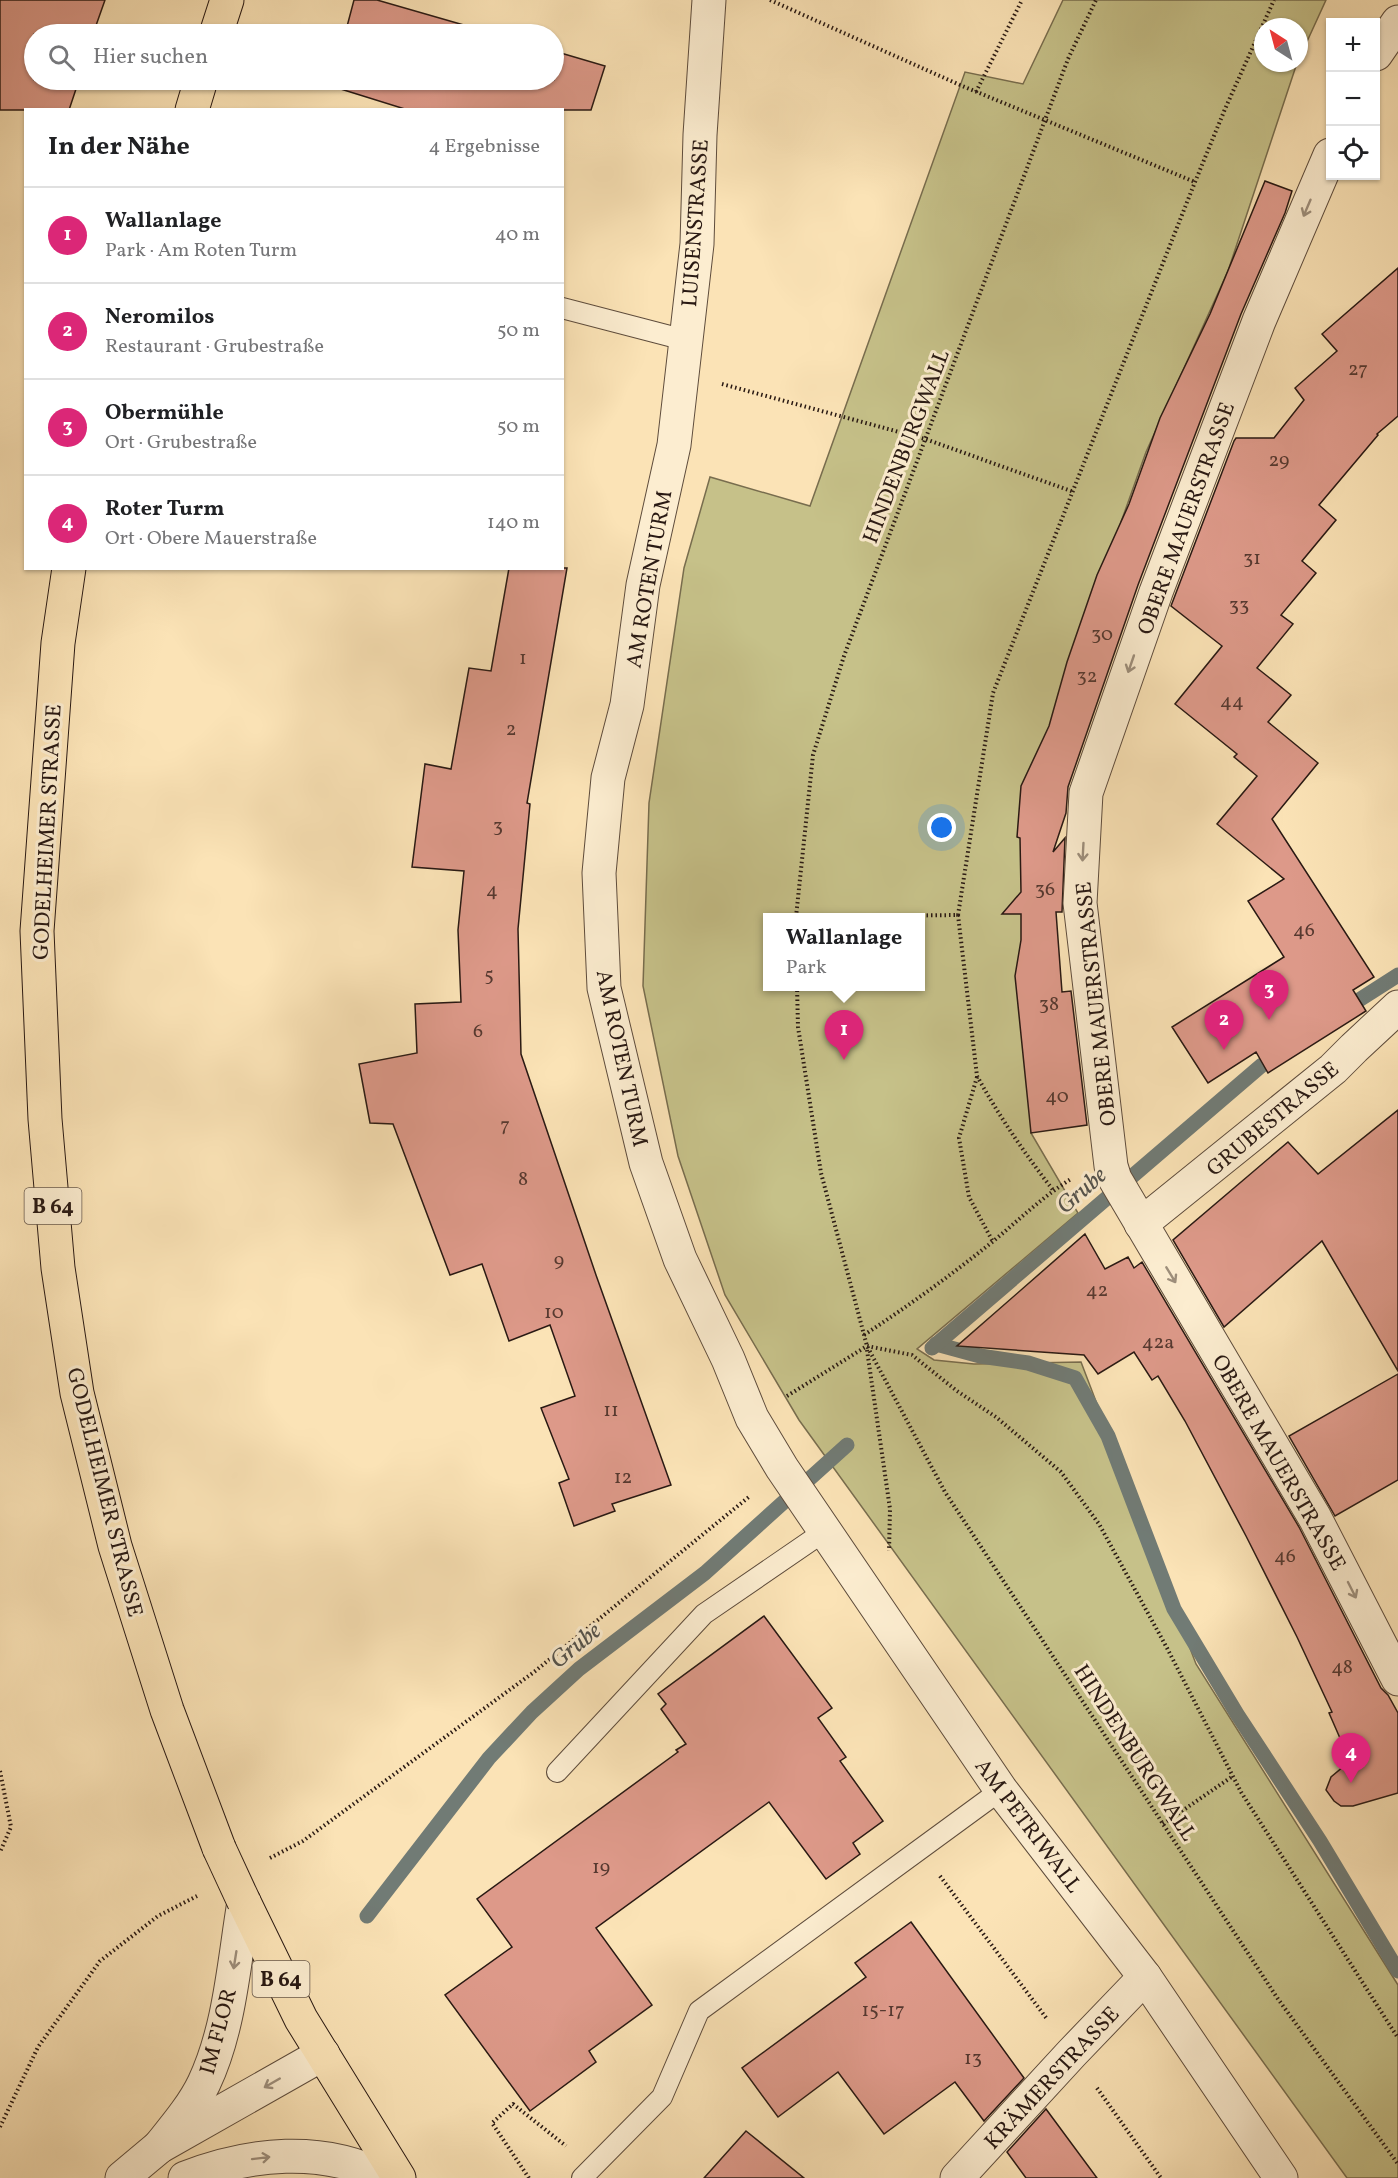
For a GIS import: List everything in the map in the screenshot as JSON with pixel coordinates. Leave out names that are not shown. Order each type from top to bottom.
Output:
[{"type":"main road","points":[[219,24],[227,0]]},
{"type":"main road","points":[[193,108],[198,90]]},
{"type":"main road","name":"GODELHEIMER STRASSE","points":[[69,570],[58,643],[37,931],[45,1119],[58,1268],[77,1393],[115,1546],[167,1710],[219,1848],[301,2019],[399,2178]]},
{"type":"street","name":"LUISENSTRASSE","points":[[674,445],[698,244],[700,135],[709,0]]},
{"type":"street","points":[[1380,48],[1398,22]]},
{"type":"street","name":"OBERE MAUERSTRASSE","points":[[1326,163],[1255,332],[1156,592],[1086,793],[1080,903],[1117,1180],[1315,1518],[1398,1679]]},
{"type":"street","name":"AM ROTEN TURM","points":[[674,445],[643,585],[627,705],[608,778],[599,873],[604,988],[646,1163],[680,1258],[728,1359],[752,1418],[791,1483]]},
{"type":"street","name":"GRUBESTRASSE","points":[[1142,1224],[1333,1069],[1398,1007]]},
{"type":"street","name":"AM PETRIWALL","points":[[791,1483],[1001,1790],[1145,1977],[1281,2178]]},
{"type":"street","name":"IM FLOR","points":[[159,2147],[195,2100],[211,2066],[227,2006],[244,1902]]},
{"type":"street","name":"KRÄMERSTRASSE","points":[[957,2178],[1145,1977]]},
{"type":"street","name":"IM FLOR","points":[[122,2178],[159,2147],[323,2054]]},
{"type":"street","points":[[185,2178],[254,2158],[296,2155],[321,2157],[345,2163],[386,2178]]},
{"type":"lane","points":[[564,309],[685,340]]},
{"type":"lane","points":[[557,1772],[704,1614],[825,1531]]},
{"type":"lane","points":[[588,2173],[662,2097],[699,2011],[1001,1790]]},
{"type":"path","points":[[770,0],[976,92],[1195,182]]},
{"type":"path","points":[[976,92],[1022,0]]},
{"type":"path","name":"HINDENBURGWALL","points":[[796,913],[813,755],[844,656],[1068,59],[1096,0]]},
{"type":"path","points":[[1053,1190],[988,1096],[977,1076],[958,915],[993,693],[1195,182],[1274,0]]},
{"type":"path","points":[[682,373],[925,439],[1074,492]]},
{"type":"path","points":[[925,915],[958,915]]},
{"type":"path","name":"HINDENBURGWALL","points":[[797,991],[798,1027],[821,1173],[867,1346],[890,1509],[889,1576],[865,1592]]},
{"type":"path","points":[[977,1076],[959,1138],[969,1197],[993,1242]]},
{"type":"path","points":[[864,1335],[915,1302],[993,1242],[1053,1190],[1077,1176],[1117,1180]]},
{"type":"path","points":[[752,1418],[867,1346],[912,1355],[957,1391],[996,1417],[1061,1472],[1099,1524],[1167,1648],[1241,1792],[1398,2038]]},
{"type":"path","name":"HINDENBURGWALL","points":[[867,1346],[945,1492],[1278,1999],[1398,2164]]},
{"type":"path","points":[[262,1863],[303,1841],[534,1672],[724,1519],[791,1483]]},
{"type":"path","points":[[0,1771],[12,1827],[0,1852]]},
{"type":"path","points":[[1163,1824],[1233,1776]]},
{"type":"path","points":[[921,1850],[1072,2053],[1161,2178]]},
{"type":"path","points":[[0,2127],[38,2047],[100,1962],[158,1916],[199,1894]]},
{"type":"path","points":[[529,2178],[492,2123],[513,2104],[588,2173]]},
{"type":"shaded area","points":[[1063,0],[1326,0],[1308,39],[1308,18],[1254,18],[1254,72],[1294,72],[1228,271],[1146,452],[1121,522],[1029,953],[1031,1133],[1078,1213],[917,1349],[934,1360],[974,1364],[1081,1362],[1196,1664],[1398,1985],[1398,2178],[1347,2178],[799,1420],[725,1295],[678,1156],[643,986],[649,803],[684,568],[710,477],[810,506],[965,72],[1023,84]]},
{"type":"building","points":[[0,0],[105,0],[97,24],[24,24],[24,90],[76,90],[70,108],[0,110]]},
{"type":"building","points":[[354,0],[377,0],[460,24],[348,24]]},
{"type":"building","points":[[564,54],[605,66],[591,110],[402,108],[344,90],[564,90]]},
{"type":"building","points":[[1265,181],[1292,191],[1285,213],[1241,314],[1138,585],[1068,787],[1066,813],[1053,852],[1065,838],[1062,912],[1056,912],[1062,992],[1071,991],[1087,1125],[1031,1133],[1015,976],[1021,940],[1021,914],[1002,914],[1021,892],[1020,838],[1017,837],[1021,786],[1049,726],[1067,662],[1097,575],[1129,504],[1160,418],[1210,314]]},
{"type":"building","points":[[1398,268],[1398,416],[1377,434],[1319,505],[1336,520],[1302,561],[1316,573],[1281,615],[1293,624],[1257,668],[1291,695],[1268,722],[1318,763],[1272,819],[1374,977],[1353,990],[1366,1011],[1268,1073],[1256,1052],[1208,1083],[1172,1027],[1284,957],[1248,901],[1284,879],[1217,824],[1257,776],[1234,757],[1237,754],[1175,704],[1222,646],[1171,606],[1236,438],[1274,438],[1304,400],[1295,388],[1337,351],[1322,334]]},
{"type":"building","points":[[567,568],[527,803],[530,804],[518,929],[521,1054],[596,1275],[671,1485],[612,1504],[615,1511],[574,1526],[559,1483],[569,1479],[541,1408],[575,1396],[550,1325],[509,1341],[482,1264],[450,1275],[393,1124],[370,1123],[359,1064],[417,1053],[415,1004],[461,1002],[458,930],[464,871],[412,867],[425,764],[451,769],[469,668],[491,671],[509,570],[564,570]]},
{"type":"building","points":[[1398,1110],[1398,1371],[1322,1241],[1224,1327],[1173,1240],[1288,1142],[1318,1174]]},
{"type":"building","points":[[1085,1234],[1105,1269],[1128,1257],[1134,1268],[1142,1262],[1299,1527],[1381,1688],[1388,1695],[1398,1713],[1398,1793],[1353,1806],[1341,1806],[1326,1790],[1331,1777],[1350,1761],[1329,1713],[1332,1712],[1246,1536],[1185,1421],[1158,1376],[1152,1380],[1134,1352],[1098,1374],[1084,1355],[957,1346]]},
{"type":"building","points":[[1398,1374],[1398,1480],[1335,1516],[1289,1436]]},
{"type":"building","points":[[764,1616],[832,1708],[818,1718],[846,1757],[840,1761],[883,1821],[853,1843],[860,1854],[826,1879],[769,1802],[596,1928],[652,2005],[589,2051],[596,2062],[530,2111],[445,1995],[512,1947],[477,1899],[678,1752],[676,1750],[686,1744],[661,1709],[666,1704],[658,1694]]},
{"type":"building","points":[[911,1922],[1024,2078],[984,2121],[955,2082],[884,2134],[838,2072],[778,2117],[742,2068],[866,1977],[855,1963]]},
{"type":"building","points":[[1046,2109],[1097,2178],[1026,2178],[1007,2152]]},
{"type":"building","points":[[746,2131],[804,2178],[704,2178]]},
{"type":"waterway","name":"Grube","points":[[1359,1000],[1398,975]]},
{"type":"waterway","name":"Grube","points":[[932,1348],[1262,1065]]},
{"type":"waterway","points":[[936,1344],[980,1356],[1028,1363],[1075,1378],[1108,1436],[1174,1609],[1237,1714],[1320,1841],[1398,1971]]},
{"type":"waterway","name":"Grube","points":[[367,1916],[489,1758],[532,1712],[579,1669],[705,1573],[847,1445]]},
{"type":"place","name":"Obermühle","points":[[1269,1020]]},
{"type":"place","name":"Neromilos","points":[[1224,1050]]},
{"type":"place","name":"Wallanlage","points":[[844,1060]]},
{"type":"place","name":"Roter Turm","points":[[1351,1783]]}]
